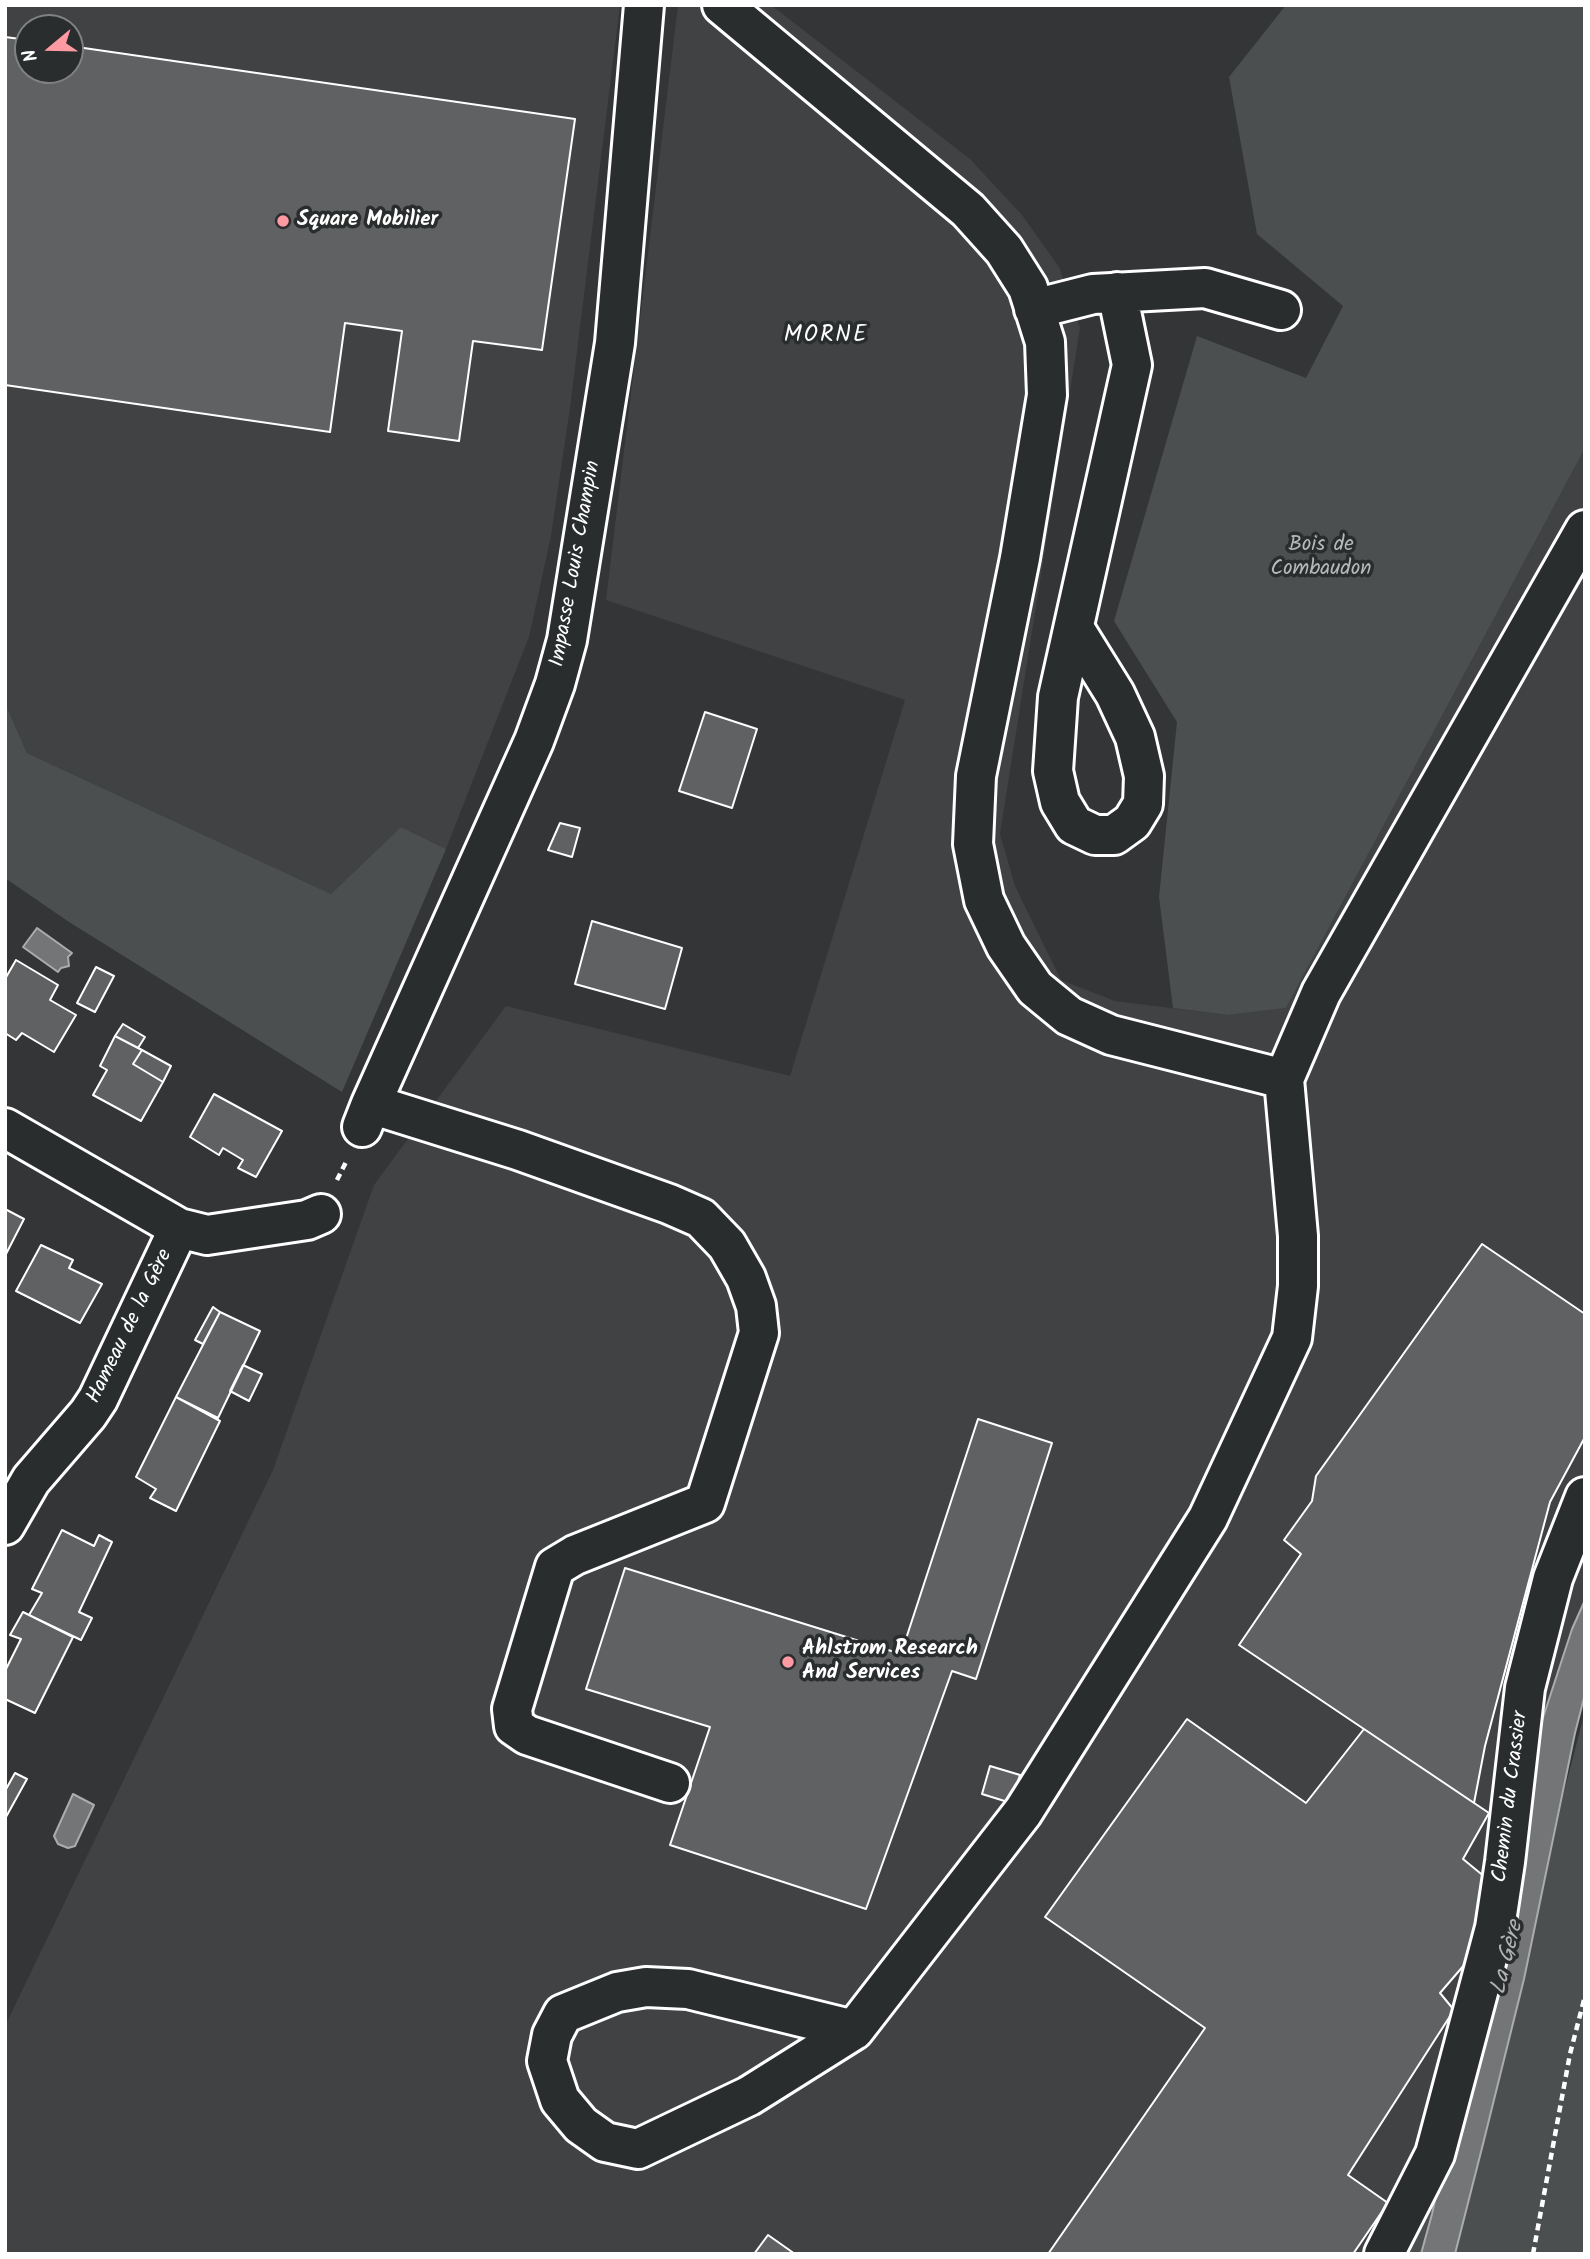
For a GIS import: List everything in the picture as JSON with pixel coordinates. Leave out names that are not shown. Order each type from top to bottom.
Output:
[{"type":"street","name":"Impasse Louis Champin","points":[[367,1116],[534,741],[555,684],[567,640],[615,343],[644,5]]},
{"type":"street","points":[[722,5],[968,210],[1004,250],[1028,288],[1045,342],[1047,396],[1020,558],[976,776],[973,844],[984,900],[1006,946],[1035,988],[1069,1016],[1111,1035],[1284,1079]]},
{"type":"street","points":[[1034,309],[1093,294],[1205,288],[1281,310]]},
{"type":"street","points":[[1074,628],[1132,365],[1118,292]]},
{"type":"street","points":[[854,2030],[688,1989],[646,1987],[617,1992],[563,2014],[552,2035],[547,2061],[560,2100],[582,2125],[605,2142],[638,2149],[749,2096],[854,2030],[1024,1812],[1208,1518],[1292,1338],[1298,1286],[1298,1236],[1284,1079],[1321,993],[1585,530]]},
{"type":"street","points":[[367,1116],[518,1150],[669,1204],[701,1218],[727,1245],[746,1278],[756,1306],[759,1332],[705,1503],[575,1555],[555,1567],[512,1709],[514,1726],[527,1735],[670,1783]]},
{"type":"street","name":"Hameau de la Gère","points":[[5,1128],[180,1228],[207,1235],[307,1220],[321,1214]]},
{"type":"street","name":"Hameau de la Gère","points":[[5,1525],[31,1480],[98,1399],[180,1228]]},
{"type":"street","name":"Chemin du Crassier","points":[[1384,2254],[1435,2154],[1495,1928],[1525,1688],[1553,1578],[1585,1497]]},
{"type":"path","points":[[321,1214],[367,1116]]},
{"type":"path","points":[[1533,2254],[1570,2054],[1585,1996]]},
{"type":"shaded area","points":[[5,5],[620,5],[570,408],[551,536],[529,637],[446,849],[401,827],[331,894],[27,753],[5,703]]},
{"type":"shaded area","points":[[678,5],[771,5],[970,159],[1022,215],[1059,267],[1080,328],[1000,834],[1015,886],[1061,980],[1115,1001],[1226,1015],[1286,1008],[1585,448],[1585,1600],[1572,1629],[1535,1742],[1393,2254],[5,2254],[5,2026],[273,1470],[374,1185],[506,1006],[790,1076],[905,700],[606,600]]},
{"type":"green space","name":"Bois de Combaudon","points":[[1286,5],[1585,5],[1585,448],[1286,1008],[1227,1015],[1173,1008],[1159,897],[1177,722],[1114,621],[1197,336],[1306,378],[1343,306],[1257,234],[1229,77]]},
{"type":"green space","points":[[5,703],[27,753],[331,894],[401,827],[446,849],[342,1092],[69,922],[5,878]]},
{"type":"green space","points":[[1585,1711],[1585,2254],[1393,2254],[1412,2187],[1481,2153]]},
{"type":"water","points":[[37,928],[72,953],[68,957],[69,966],[58,972],[23,947]]},
{"type":"water","name":"La Gère","points":[[1585,1600],[1585,1694],[1524,1979],[1483,2144],[1455,2254],[1421,2254],[1535,1742],[1572,1629]]},
{"type":"water","points":[[73,1794],[94,1805],[75,1846],[68,1848],[58,1844],[54,1836]]},
{"type":"building","name":"Square Mobilier","points":[[5,37],[14,38],[14,84],[84,84],[84,48],[575,119],[542,350],[473,341],[459,441],[388,431],[402,331],[345,323],[330,432],[5,385]]},
{"type":"building","points":[[705,712],[757,729],[732,808],[679,791]]},
{"type":"building","points":[[560,823],[580,828],[572,857],[548,850]]},
{"type":"building","points":[[592,921],[682,948],[665,1009],[575,984]]},
{"type":"building","points":[[16,960],[58,985],[50,1000],[76,1015],[54,1052],[22,1033],[16,1040],[5,1033],[5,979]]},
{"type":"building","points":[[96,967],[114,976],[95,1012],[77,1003]]},
{"type":"building","points":[[123,1024],[145,1037],[138,1048],[115,1036]]},
{"type":"building","points":[[115,1036],[142,1050],[133,1064],[163,1082],[141,1121],[93,1095],[107,1070],[100,1066]]},
{"type":"building","points":[[142,1050],[171,1066],[163,1082],[133,1064]]},
{"type":"building","points":[[214,1094],[282,1131],[256,1177],[238,1168],[243,1160],[223,1148],[219,1155],[190,1137]]},
{"type":"building","points":[[5,1209],[24,1219],[6,1254],[5,1254]]},
{"type":"building","points":[[1482,1244],[1585,1314],[1585,1437],[1550,1502],[1485,1746],[1474,1803],[1239,1645],[1301,1554],[1284,1540],[1312,1501],[1316,1476]]},
{"type":"building","points":[[41,1245],[73,1260],[69,1268],[102,1284],[80,1323],[16,1291]]},
{"type":"building","points":[[213,1307],[220,1312],[203,1344],[195,1340]]},
{"type":"building","points":[[220,1312],[260,1331],[218,1418],[176,1397]]},
{"type":"building","points":[[243,1365],[262,1374],[249,1401],[230,1391]]},
{"type":"building","points":[[176,1397],[220,1421],[176,1511],[150,1498],[156,1489],[136,1477]]},
{"type":"building","name":"Ahlstrom Research And Services","points":[[978,1419],[1052,1443],[976,1679],[952,1671],[866,1909],[670,1845],[710,1727],[586,1689],[625,1568],[901,1654]]},
{"type":"building","points":[[62,1530],[94,1546],[99,1535],[112,1542],[79,1612],[92,1618],[81,1640],[29,1615],[42,1593],[32,1589]]},
{"type":"building","points":[[23,1612],[73,1637],[35,1713],[5,1699],[5,1671],[21,1639],[10,1635]]},
{"type":"building","points":[[1187,1719],[1306,1803],[1364,1729],[1489,1813],[1463,1859],[1497,1887],[1484,1942],[1440,1993],[1454,2010],[1348,2175],[1388,2203],[1353,2254],[1048,2254],[1205,2028],[1045,1917]]},
{"type":"building","points":[[990,1766],[1020,1775],[1011,1803],[982,1794]]},
{"type":"building","points":[[15,1773],[27,1779],[6,1817],[5,1791]]},
{"type":"building","points":[[768,2235],[795,2254],[754,2254]]},
{"type":"place","name":"Square Mobilier","points":[[283,221]]},
{"type":"place","name":"Ahlstrom Research And Services","points":[[788,1662]]},
{"type":"district","name":"MORNE","points":[[826,337]]}]
